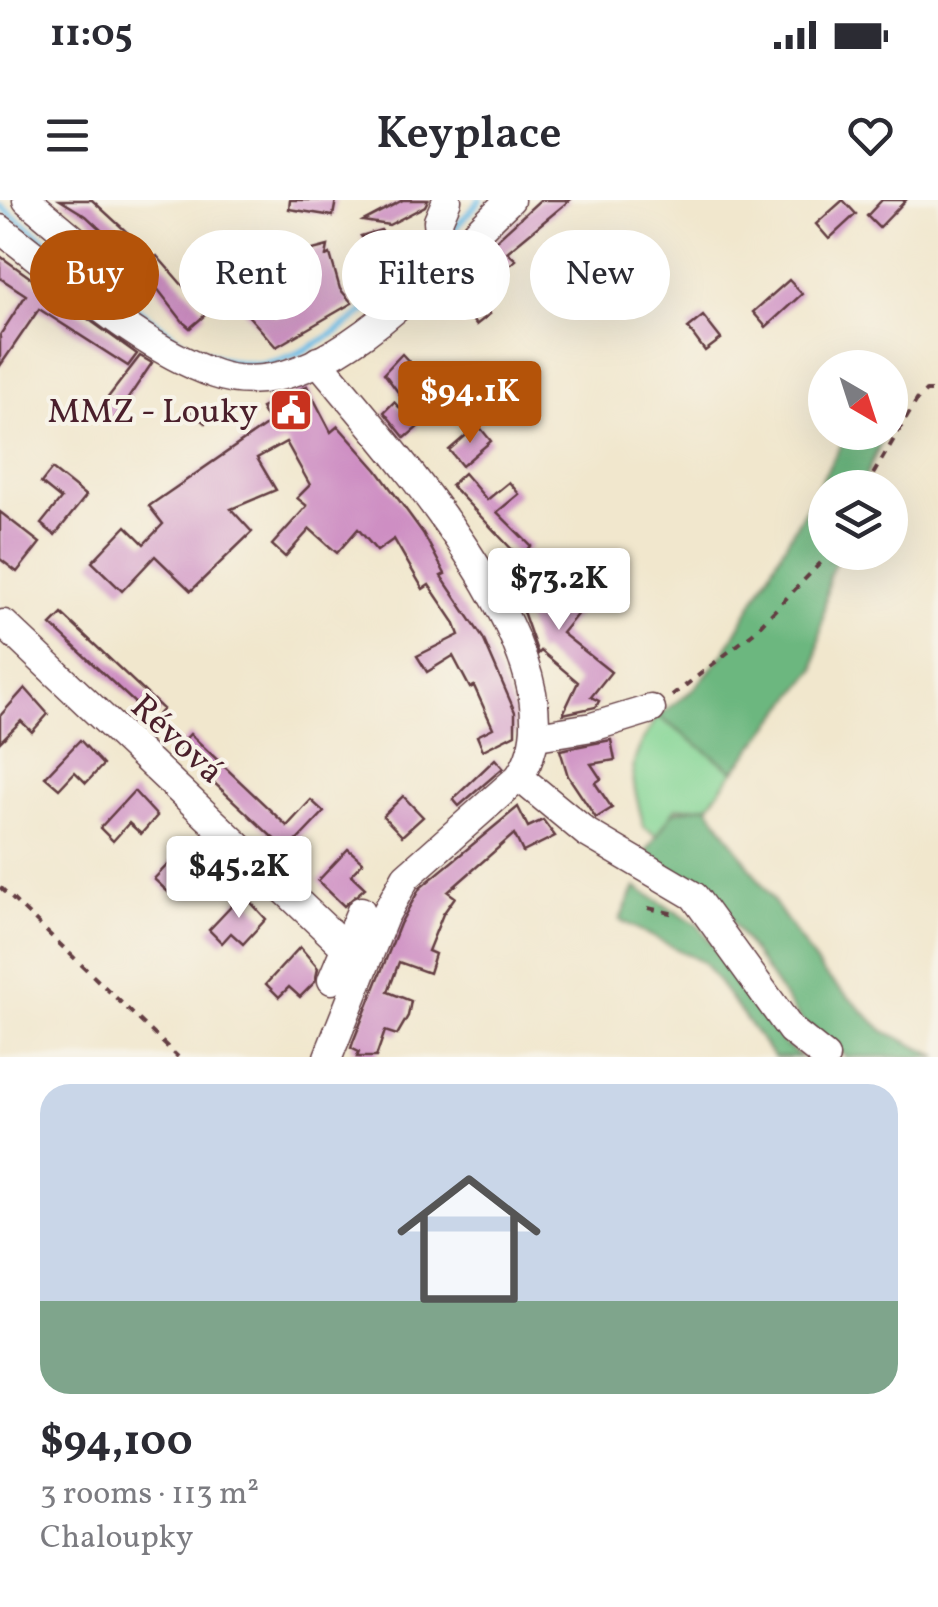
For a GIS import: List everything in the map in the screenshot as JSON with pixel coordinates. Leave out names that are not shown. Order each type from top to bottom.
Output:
[{"type":"street","points":[[439,230],[438,221],[446,200]]},
{"type":"street","points":[[470,230],[510,200]]},
{"type":"street","points":[[9,211],[176,355],[218,375],[242,380],[272,379],[318,360],[377,320]]},
{"type":"street","points":[[9,211],[39,230]]},
{"type":"street","points":[[318,360],[468,553],[528,672],[538,707],[532,760],[520,778],[406,878],[384,918],[328,1057]]},
{"type":"street","name":"Révová","points":[[4,624],[345,947]]},
{"type":"street","points":[[537,736],[592,727],[651,709]]},
{"type":"street","points":[[520,778],[587,833],[694,896],[791,1030],[825,1057]]},
{"type":"street","points":[[332,980],[361,911]]},
{"type":"path","points":[[875,470],[916,400],[926,391],[938,391]]},
{"type":"path","points":[[187,409],[212,427]]},
{"type":"path","points":[[651,709],[704,674],[752,633],[813,570]]},
{"type":"path","points":[[0,887],[178,1057]]},
{"type":"green space","points":[[838,450],[877,450],[869,470],[827,470]]},
{"type":"green space","points":[[808,504],[808,570],[832,570],[815,669],[734,771],[658,716],[694,689],[725,652]]},
{"type":"green space","points":[[658,716],[734,771],[708,806],[676,808],[657,836],[644,827],[633,769],[640,747]]},
{"type":"green space","points":[[707,805],[823,973],[884,1031],[938,1057],[846,1057],[801,1021],[706,884],[677,873],[646,852],[673,812]]},
{"type":"green space","points":[[635,887],[699,926],[784,1044],[802,1057],[774,1057],[704,963],[620,920]]},
{"type":"building","points":[[60,200],[92,200],[125,230],[101,230]]},
{"type":"building","points":[[290,200],[336,200],[333,216],[289,209]]},
{"type":"building","points":[[403,200],[428,200],[425,206],[389,225],[363,221]]},
{"type":"building","points":[[540,200],[570,200],[510,250],[507,230]]},
{"type":"building","points":[[843,200],[856,214],[829,239],[816,224]]},
{"type":"building","points":[[882,200],[906,200],[879,228],[867,216]]},
{"type":"building","points":[[328,246],[326,256],[330,254],[342,291],[342,309],[276,347],[252,320],[322,320],[322,248]]},
{"type":"building","points":[[0,256],[30,277],[31,320],[0,366],[0,335],[26,295],[0,278]]},
{"type":"building","points":[[159,258],[179,281],[179,317],[159,291]]},
{"type":"building","points":[[789,280],[802,294],[766,327],[753,312]]},
{"type":"building","points":[[703,316],[721,339],[705,351],[688,328]]},
{"type":"building","points":[[56,320],[89,320],[137,354],[128,366]]},
{"type":"building","points":[[182,320],[199,320],[190,328]]},
{"type":"building","points":[[402,354],[425,379],[403,399],[384,373]]},
{"type":"building","points":[[140,356],[152,363],[111,424],[96,413]]},
{"type":"building","points":[[307,386],[331,432],[338,426],[377,470],[423,533],[445,574],[441,576],[483,638],[515,712],[515,734],[483,750],[477,736],[493,728],[474,686],[470,688],[453,656],[427,672],[417,656],[459,635],[429,585],[423,589],[394,539],[377,551],[358,529],[337,553],[310,529],[285,557],[272,545],[307,506],[297,498],[310,485],[286,442],[257,458],[276,490],[231,509],[252,532],[191,591],[155,556],[122,591],[92,562],[126,526],[144,544],[163,524],[149,506],[269,423],[261,408]]},
{"type":"building","points":[[394,402],[418,427],[405,438],[384,412]]},
{"type":"building","points":[[478,425],[491,441],[462,466],[449,450]]},
{"type":"building","points":[[52,469],[86,496],[55,535],[41,524],[61,499],[41,483]]},
{"type":"building","points":[[464,473],[487,500],[509,482],[519,494],[497,512],[531,546],[520,558],[451,485]]},
{"type":"building","points":[[0,512],[40,543],[17,572],[0,559]]},
{"type":"building","points":[[517,557],[553,606],[577,581],[592,596],[562,633],[611,672],[591,697],[599,701],[596,707],[563,714],[578,682],[541,651],[538,654],[519,600],[509,588],[514,585],[502,570]]},
{"type":"building","points":[[62,614],[163,709],[153,720],[51,625]]},
{"type":"building","points":[[25,688],[48,714],[32,732],[21,721],[0,742],[0,716]]},
{"type":"building","points":[[190,734],[287,826],[311,800],[324,812],[287,851],[177,748]]},
{"type":"building","points":[[80,740],[103,765],[86,783],[75,772],[59,789],[45,777]]},
{"type":"building","points":[[611,740],[615,760],[591,764],[601,779],[595,783],[612,808],[596,818],[568,776],[560,750]]},
{"type":"building","points":[[495,759],[503,768],[459,806],[453,799]]},
{"type":"building","points":[[134,791],[157,816],[141,834],[129,823],[113,841],[100,828]]},
{"type":"building","points":[[403,796],[423,817],[402,836],[383,816]]},
{"type":"building","points":[[518,807],[528,827],[543,820],[555,836],[523,852],[514,834],[448,892],[455,897],[443,914],[428,951],[435,954],[429,973],[399,962],[388,992],[411,1001],[408,1016],[397,1035],[385,1031],[376,1057],[357,1057],[359,1052],[351,1048],[353,1042],[400,924],[420,888]]},
{"type":"building","points":[[189,842],[212,868],[195,885],[184,875],[168,892],[154,879]]},
{"type":"building","points":[[348,849],[363,862],[351,875],[365,888],[344,906],[318,881]]},
{"type":"building","points":[[243,894],[266,919],[243,944],[231,933],[222,943],[209,930]]},
{"type":"building","points":[[300,947],[318,968],[315,982],[300,997],[289,987],[279,997],[266,984]]},
{"type":"waterway","points":[[453,230],[480,200]]},
{"type":"waterway","points":[[0,206],[182,342],[218,357],[246,364],[278,360],[302,351],[354,320]]},
{"type":"place","name":"MMZ - Louky","points":[[291,410]]}]
